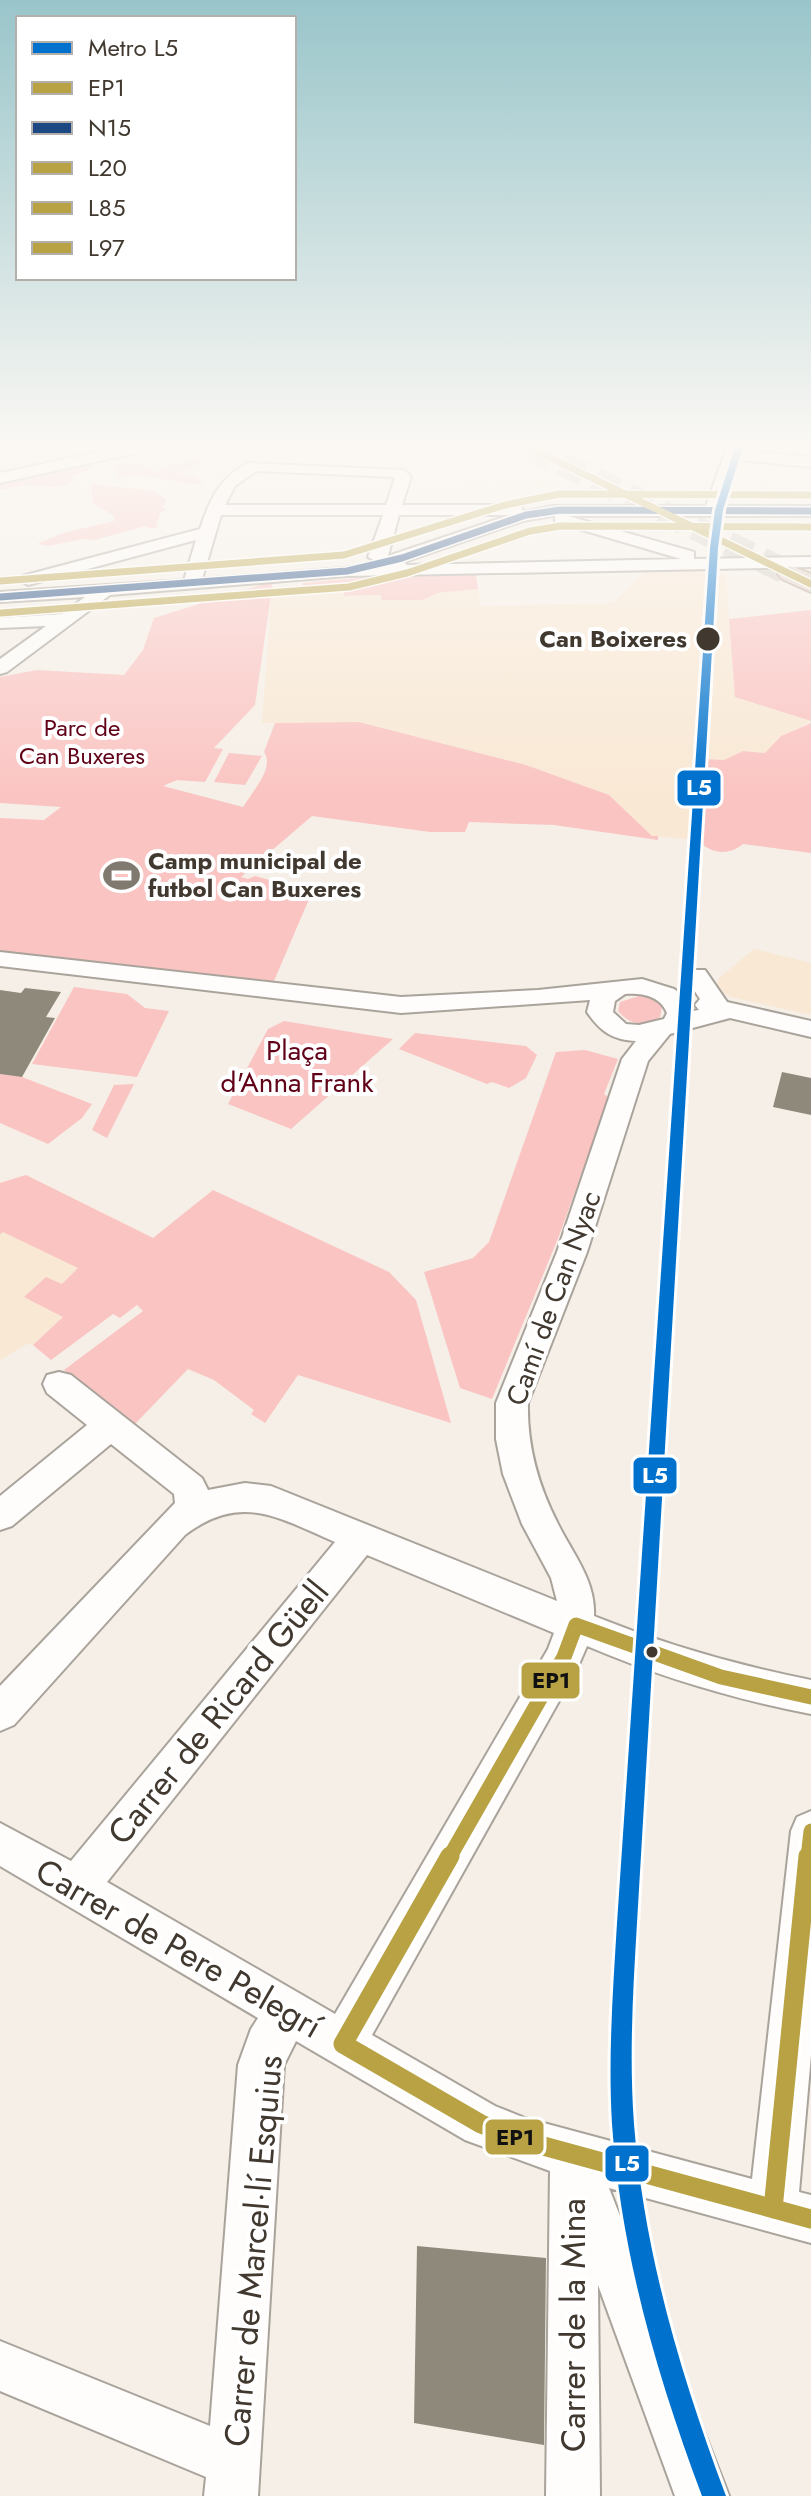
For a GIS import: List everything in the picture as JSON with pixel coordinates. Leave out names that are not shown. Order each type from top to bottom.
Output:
[{"type":"street","points":[[5,590],[97,563]]},
{"type":"street","points":[[192,584],[198,563]]},
{"type":"street","points":[[347,571],[378,563]]},
{"type":"street","points":[[389,563],[412,570]]},
{"type":"street","points":[[5,590],[106,590],[347,571],[712,564],[804,573]]},
{"type":"street","points":[[2,668],[106,590]]},
{"type":"street","points":[[0,623],[67,619]]},
{"type":"street","points":[[0,959],[167,978],[187,990],[394,1013],[639,986],[660,990],[669,1018]]},
{"type":"street","points":[[696,975],[722,1008]]},
{"type":"street","points":[[612,990],[600,1004],[610,1023],[628,1042],[635,1059]]},
{"type":"street","points":[[538,998],[569,1004],[638,1033],[669,1018],[722,1008],[811,1029]]},
{"type":"street","name":"Camí de Can Nyac","points":[[576,1625],[573,1589],[536,1517],[515,1459],[510,1423],[512,1403],[572,1252],[635,1059],[669,1018]]},
{"type":"street","points":[[0,1713],[188,1511],[192,1503],[190,1488],[59,1384]]},
{"type":"street","points":[[0,1516],[110,1425]]},
{"type":"street","points":[[188,1511],[244,1495],[258,1496],[692,1670],[811,1697]]},
{"type":"street","name":"Carrer de Ricard Güell","points":[[76,1888],[361,1536]]},
{"type":"street","points":[[343,2044],[564,1657],[576,1625]]},
{"type":"street","points":[[792,2214],[811,1831]]},
{"type":"street","name":"Carrer de Pere Pelegrí","points":[[0,1843],[481,2124],[573,2154],[792,2214]]},
{"type":"street","name":"Carrer de Marcel·lí Esquius","points":[[233,2479],[237,2377],[261,2065],[267,2045],[289,2012]]},
{"type":"street","points":[[573,2154],[702,2496]]},
{"type":"street","name":"Carrer de la Mina","points":[[573,2154],[573,2496]]},
{"type":"street","points":[[0,2366],[233,2479]]},
{"type":"shaded area","points":[[644,572],[726,574],[735,697],[811,721],[781,736],[765,753],[743,751],[724,760],[705,759],[698,840],[652,836],[609,795],[526,765],[359,722],[262,723],[272,587],[303,585],[304,590],[344,589],[344,596],[382,595],[382,600],[423,600],[436,593],[478,589],[481,606],[613,603]]},
{"type":"shaded area","points":[[754,949],[811,963],[811,1015],[731,997],[720,991],[718,979]]},
{"type":"shaded area","points":[[26,1175],[153,1238],[33,1345],[29,1343],[0,1360],[0,1183]]},
{"type":"green space","points":[[476,575],[478,589],[437,593],[423,600],[382,600],[381,595],[344,596],[344,589],[303,590],[303,583],[357,578]]},
{"type":"green space","name":"Parc de Can Buxeres","points":[[273,581],[255,705],[214,748],[223,749],[205,782],[177,780],[163,786],[243,807],[265,772],[267,758],[264,752],[275,723],[359,722],[526,765],[609,795],[652,836],[658,836],[658,840],[554,825],[469,822],[465,832],[430,832],[312,816],[241,877],[248,879],[255,876],[312,892],[274,981],[0,951],[0,818],[44,820],[61,807],[0,803],[0,677],[37,670],[124,675],[143,650],[154,618]]},
{"type":"green space","points":[[811,610],[811,721],[735,697],[729,619]]},
{"type":"green space","points":[[811,723],[811,853],[743,844],[720,852],[703,845],[698,840],[705,759],[724,760],[743,751],[765,753],[781,736]]},
{"type":"green space","points":[[229,753],[262,756],[245,785],[214,782]]},
{"type":"green space","points":[[74,987],[127,994],[145,1008],[169,1011],[137,1077],[32,1064]]},
{"type":"green space","points":[[639,996],[654,999],[662,1007],[660,1017],[638,1023],[618,1011],[620,1002]]},
{"type":"green space","name":"Plaça d'Anna Frank","points":[[284,1021],[393,1039],[291,1129],[228,1104],[268,1029]]},
{"type":"green space","points":[[415,1033],[526,1046],[537,1055],[526,1078],[509,1088],[492,1082],[487,1084],[399,1049]]},
{"type":"green space","points":[[585,1050],[618,1059],[604,1094],[609,1098],[559,1236],[492,1399],[460,1388],[424,1272],[473,1258],[489,1242],[556,1052]]},
{"type":"green space","points":[[0,1074],[22,1077],[92,1104],[82,1118],[48,1144],[0,1123]]},
{"type":"green space","points":[[134,1084],[107,1138],[92,1130],[114,1085]]},
{"type":"green space","points":[[26,1175],[153,1238],[213,1190],[389,1272],[416,1300],[451,1423],[298,1375],[265,1423],[251,1414],[254,1410],[214,1380],[188,1369],[134,1425],[64,1370],[143,1311],[137,1305],[120,1318],[113,1314],[51,1360],[33,1345],[63,1317],[24,1297],[46,1277],[62,1284],[78,1268],[3,1232],[0,1234],[0,1183]]},
{"type":"building","points":[[25,988],[61,992],[46,1017],[55,1018],[22,1077],[0,1074],[0,990],[21,993]]},
{"type":"building","points":[[782,1072],[811,1078],[811,1115],[773,1107]]},
{"type":"building","points":[[417,2246],[546,2258],[544,2445],[414,2423]]},
{"type":"tunnel","points":[[769,563],[791,574]]},
{"type":"metro line","name":"L5","points":[[713,563],[621,2049],[623,2124],[634,2220],[643,2267],[667,2360],[714,2496]]},
{"type":"transit line","name":"L85","points":[[0,581],[232,563]]},
{"type":"transit line","name":"N15","points":[[0,597],[347,571],[379,563]]},
{"type":"transit line","name":"L20","points":[[1,613],[349,587],[435,563]]},
{"type":"transit line","name":"L97","points":[[769,563],[811,584]]},
{"type":"transit line","name":"EP1","points":[[811,1697],[721,1677],[576,1625],[564,1657],[343,2044],[481,2124],[525,2141],[811,2219]]},
{"type":"transit line","name":"EP1","points":[[773,2209],[811,1831]]},
{"type":"place","name":"Can Boixeres","points":[[708,639]]},
{"type":"place","name":"Camp municipal de futbol Can Buxeres","points":[[122,875]]}]
